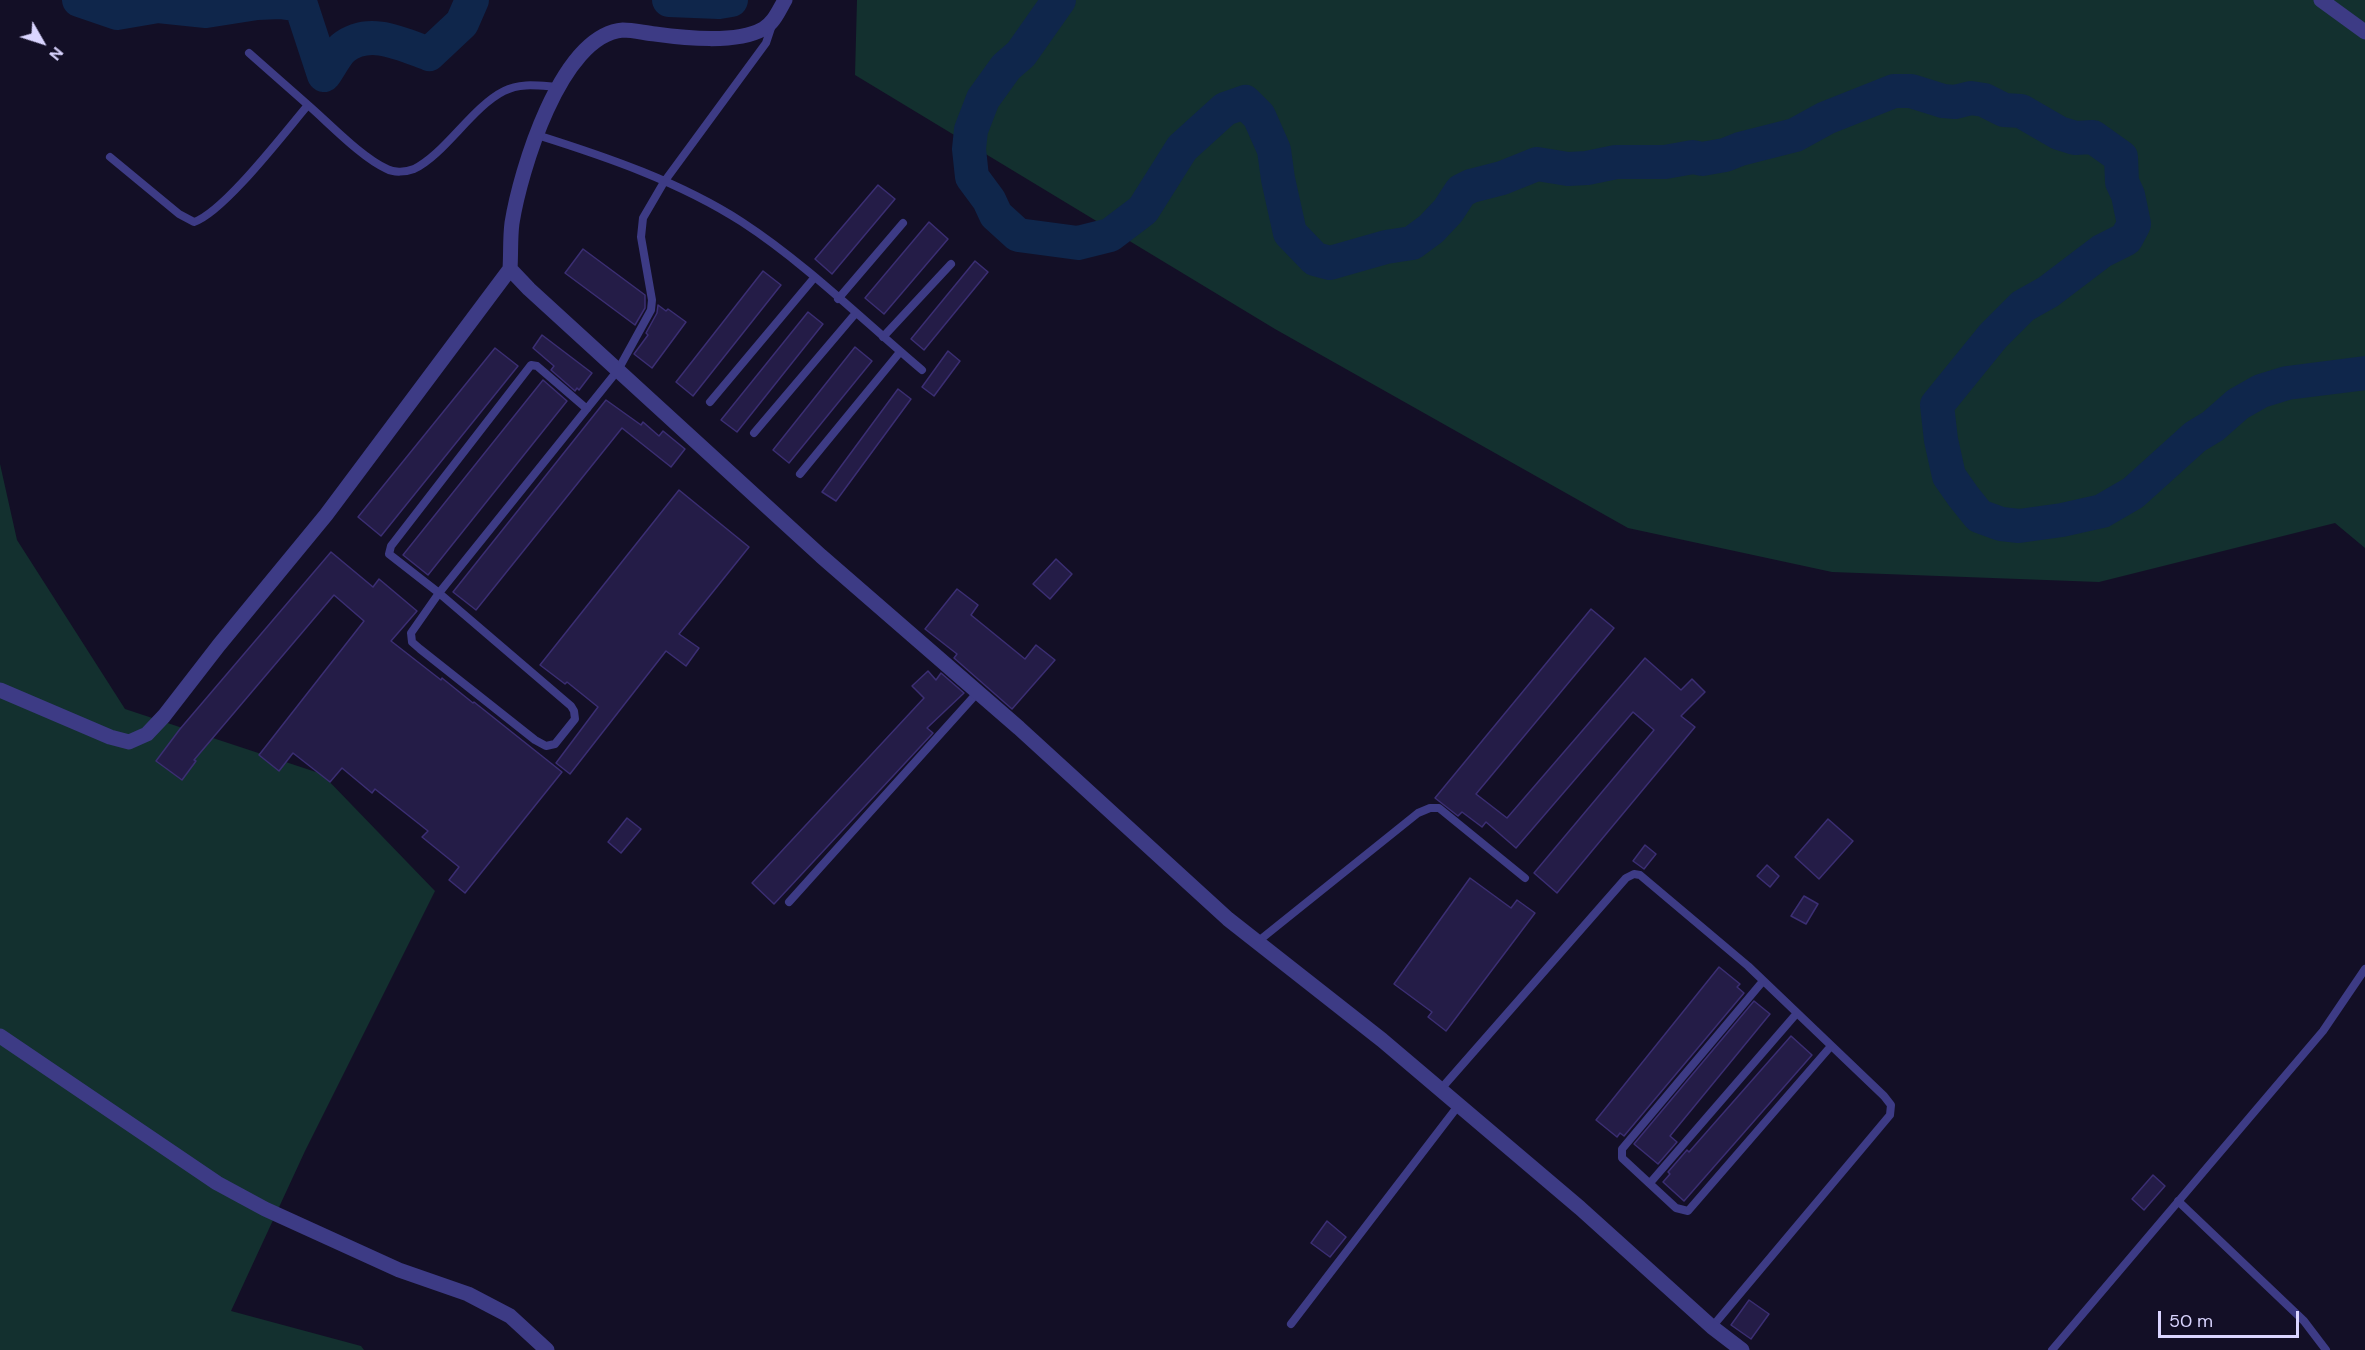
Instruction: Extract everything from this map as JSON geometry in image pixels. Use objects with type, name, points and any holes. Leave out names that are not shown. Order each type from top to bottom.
[{"type":"street","points":[[0,690],[110,737],[129,742],[147,734],[326,515],[510,269],[512,225],[524,169],[545,111],[580,56],[606,36],[622,30],[697,39],[742,35],[763,29],[774,19],[785,0]]},
{"type":"street","points":[[2321,0],[2365,32]]},
{"type":"street","points":[[510,269],[821,556],[978,692],[1228,919],[1382,1040],[1580,1208],[1712,1327],[1742,1350]]},
{"type":"street","points":[[0,1036],[217,1183],[265,1209],[371,1258],[430,1282],[468,1294],[510,1316],[547,1350]]},
{"type":"lane","points":[[587,409],[537,366],[531,365],[391,546],[389,554],[439,593],[571,706],[575,718],[555,744],[546,746],[535,740],[412,642],[411,633],[439,593],[587,409],[618,370],[651,310],[651,291],[641,237],[644,218],[664,182],[766,43],[774,19]]},
{"type":"lane","points":[[249,53],[368,156],[388,170],[402,172],[414,169],[431,156],[474,115],[504,91],[523,85],[559,87]]},
{"type":"lane","points":[[110,157],[179,214],[194,222],[205,218],[226,198],[308,105]]},
{"type":"lane","points":[[537,135],[592,153],[664,182],[742,222],[814,278],[922,370]]},
{"type":"lane","points":[[838,298],[903,222]]},
{"type":"lane","points":[[883,337],[951,264]]},
{"type":"lane","points":[[710,402],[814,278]]},
{"type":"lane","points":[[754,433],[855,314]]},
{"type":"lane","points":[[800,474],[900,352]]},
{"type":"lane","points":[[789,902],[978,692]]},
{"type":"lane","points":[[1256,943],[1418,813],[1430,808],[1439,808],[1525,878]]},
{"type":"lane","points":[[1440,1090],[1626,878],[1634,874],[1640,875],[1763,981],[1884,1096],[1891,1105],[1890,1115],[1712,1327]]},
{"type":"lane","points":[[2052,1350],[2323,1032],[2365,969]]},
{"type":"lane","points":[[1763,981],[1622,1149],[1622,1158],[1676,1208],[1688,1211],[1831,1046]]},
{"type":"lane","points":[[1650,1183],[1797,1013]]},
{"type":"lane","points":[[1291,1323],[1458,1106]]},
{"type":"lane","points":[[2178,1201],[2304,1321],[2326,1350]]},
{"type":"green space","points":[[857,0],[2365,0],[2365,548],[2335,523],[2099,582],[1832,572],[1628,528],[1275,329],[855,75]]},
{"type":"green space","points":[[0,464],[17,540],[125,709],[322,774],[435,891],[305,1151],[231,1311],[361,1346],[364,1350],[0,1350]]},
{"type":"building","points":[[878,185],[895,199],[832,274],[815,259]]},
{"type":"building","points":[[929,222],[948,239],[884,314],[865,298]]},
{"type":"building","points":[[583,249],[645,295],[645,308],[635,325],[565,273]]},
{"type":"building","points":[[975,261],[988,272],[924,350],[911,339]]},
{"type":"building","points":[[763,271],[781,285],[693,396],[676,382]]},
{"type":"building","points":[[658,305],[686,322],[652,368],[634,354],[648,335],[646,333],[657,313]]},
{"type":"building","points":[[808,312],[823,324],[737,432],[721,420]]},
{"type":"building","points":[[542,335],[592,373],[579,390],[577,388],[575,391],[551,370],[554,366],[533,348]]},
{"type":"building","points":[[855,347],[872,361],[789,463],[773,450]]},
{"type":"building","points":[[495,348],[518,366],[381,536],[358,517]]},
{"type":"building","points":[[948,351],[960,361],[934,396],[922,387]]},
{"type":"building","points":[[543,380],[567,401],[428,575],[403,555]]},
{"type":"building","points":[[898,389],[911,399],[836,501],[822,492]]},
{"type":"building","points":[[606,400],[641,425],[643,422],[659,436],[663,431],[685,449],[671,467],[622,428],[476,610],[453,592]]},
{"type":"building","points":[[679,490],[749,547],[679,634],[699,648],[686,666],[666,651],[570,774],[556,763],[598,707],[567,682],[565,684],[540,665]]},
{"type":"building","points":[[331,552],[373,587],[379,579],[417,611],[391,641],[441,680],[442,678],[474,702],[562,772],[465,893],[449,880],[459,867],[422,837],[428,831],[375,789],[372,793],[342,768],[330,782],[293,753],[279,771],[259,755],[364,621],[334,595],[194,760],[196,761],[182,780],[156,761],[180,729]]},
{"type":"building","points":[[1056,559],[1072,574],[1050,599],[1033,584]]},
{"type":"building","points":[[957,589],[978,605],[971,615],[1025,659],[1036,645],[1055,660],[1012,709],[954,658],[957,654],[925,629]]},
{"type":"building","points":[[1591,609],[1614,628],[1476,794],[1507,818],[1645,658],[1681,690],[1692,679],[1705,692],[1681,716],[1695,727],[1557,893],[1534,873],[1654,730],[1633,712],[1516,848],[1486,822],[1482,827],[1462,812],[1458,816],[1435,798]]},
{"type":"building","points":[[928,671],[936,680],[941,673],[964,693],[927,728],[933,733],[774,904],[752,883],[924,698],[912,686]]},
{"type":"building","points":[[627,818],[641,829],[621,853],[608,842]]},
{"type":"building","points":[[1828,819],[1853,841],[1819,879],[1795,857]]},
{"type":"building","points":[[1645,845],[1656,854],[1644,869],[1633,861]]},
{"type":"building","points":[[1767,865],[1779,876],[1770,887],[1757,876]]},
{"type":"building","points":[[1470,878],[1511,908],[1517,900],[1535,913],[1446,1031],[1428,1017],[1432,1012],[1394,984]]},
{"type":"building","points":[[1804,896],[1818,904],[1806,924],[1791,916]]},
{"type":"building","points":[[1719,967],[1740,984],[1737,987],[1744,993],[1624,1136],[1620,1133],[1617,1137],[1596,1120]]},
{"type":"building","points":[[1754,1001],[1770,1014],[1670,1136],[1677,1142],[1658,1164],[1634,1144]]},
{"type":"building","points":[[1791,1036],[1812,1055],[1684,1201],[1663,1182],[1670,1174],[1668,1172],[1687,1150],[1689,1152]]},
{"type":"building","points":[[2153,1175],[2165,1186],[2144,1210],[2132,1199]]},
{"type":"building","points":[[1327,1221],[1346,1237],[1330,1257],[1311,1243]]},
{"type":"building","points":[[1749,1300],[1769,1314],[1751,1339],[1731,1325]]},
{"type":"waterway","points":[[79,0],[117,13],[158,6],[206,11],[257,3],[280,2],[301,5],[324,75],[343,48],[364,39],[386,39],[429,54],[462,23],[472,0]]},
{"type":"waterway","points":[[669,0],[719,2],[731,0]]},
{"type":"waterway","points":[[1059,0],[1021,54],[1006,67],[983,99],[971,130],[969,149],[972,177],[989,200],[996,215],[1018,235],[1078,243],[1110,235],[1143,210],[1182,148],[1225,109],[1245,102],[1259,116],[1274,150],[1290,233],[1315,259],[1330,263],[1386,247],[1412,243],[1431,229],[1448,211],[1461,191],[1537,164],[1568,169],[1616,162],[1665,162],[1725,155],[1795,135],[1826,118],[1894,91],[1911,91],[1943,101],[1955,102],[1971,98],[1984,100],[2004,110],[2021,111],[2059,133],[2075,138],[2093,137],[2121,157],[2122,182],[2128,195],[2134,224],[2126,239],[2102,251],[2048,292],[2023,306],[1993,336],[1937,405],[1941,440],[1949,476],[1979,516],[2001,524],[2019,526],[2102,511],[2133,493],[2195,437],[2213,426],[2238,404],[2261,391],[2287,383],[2365,373]]}]
